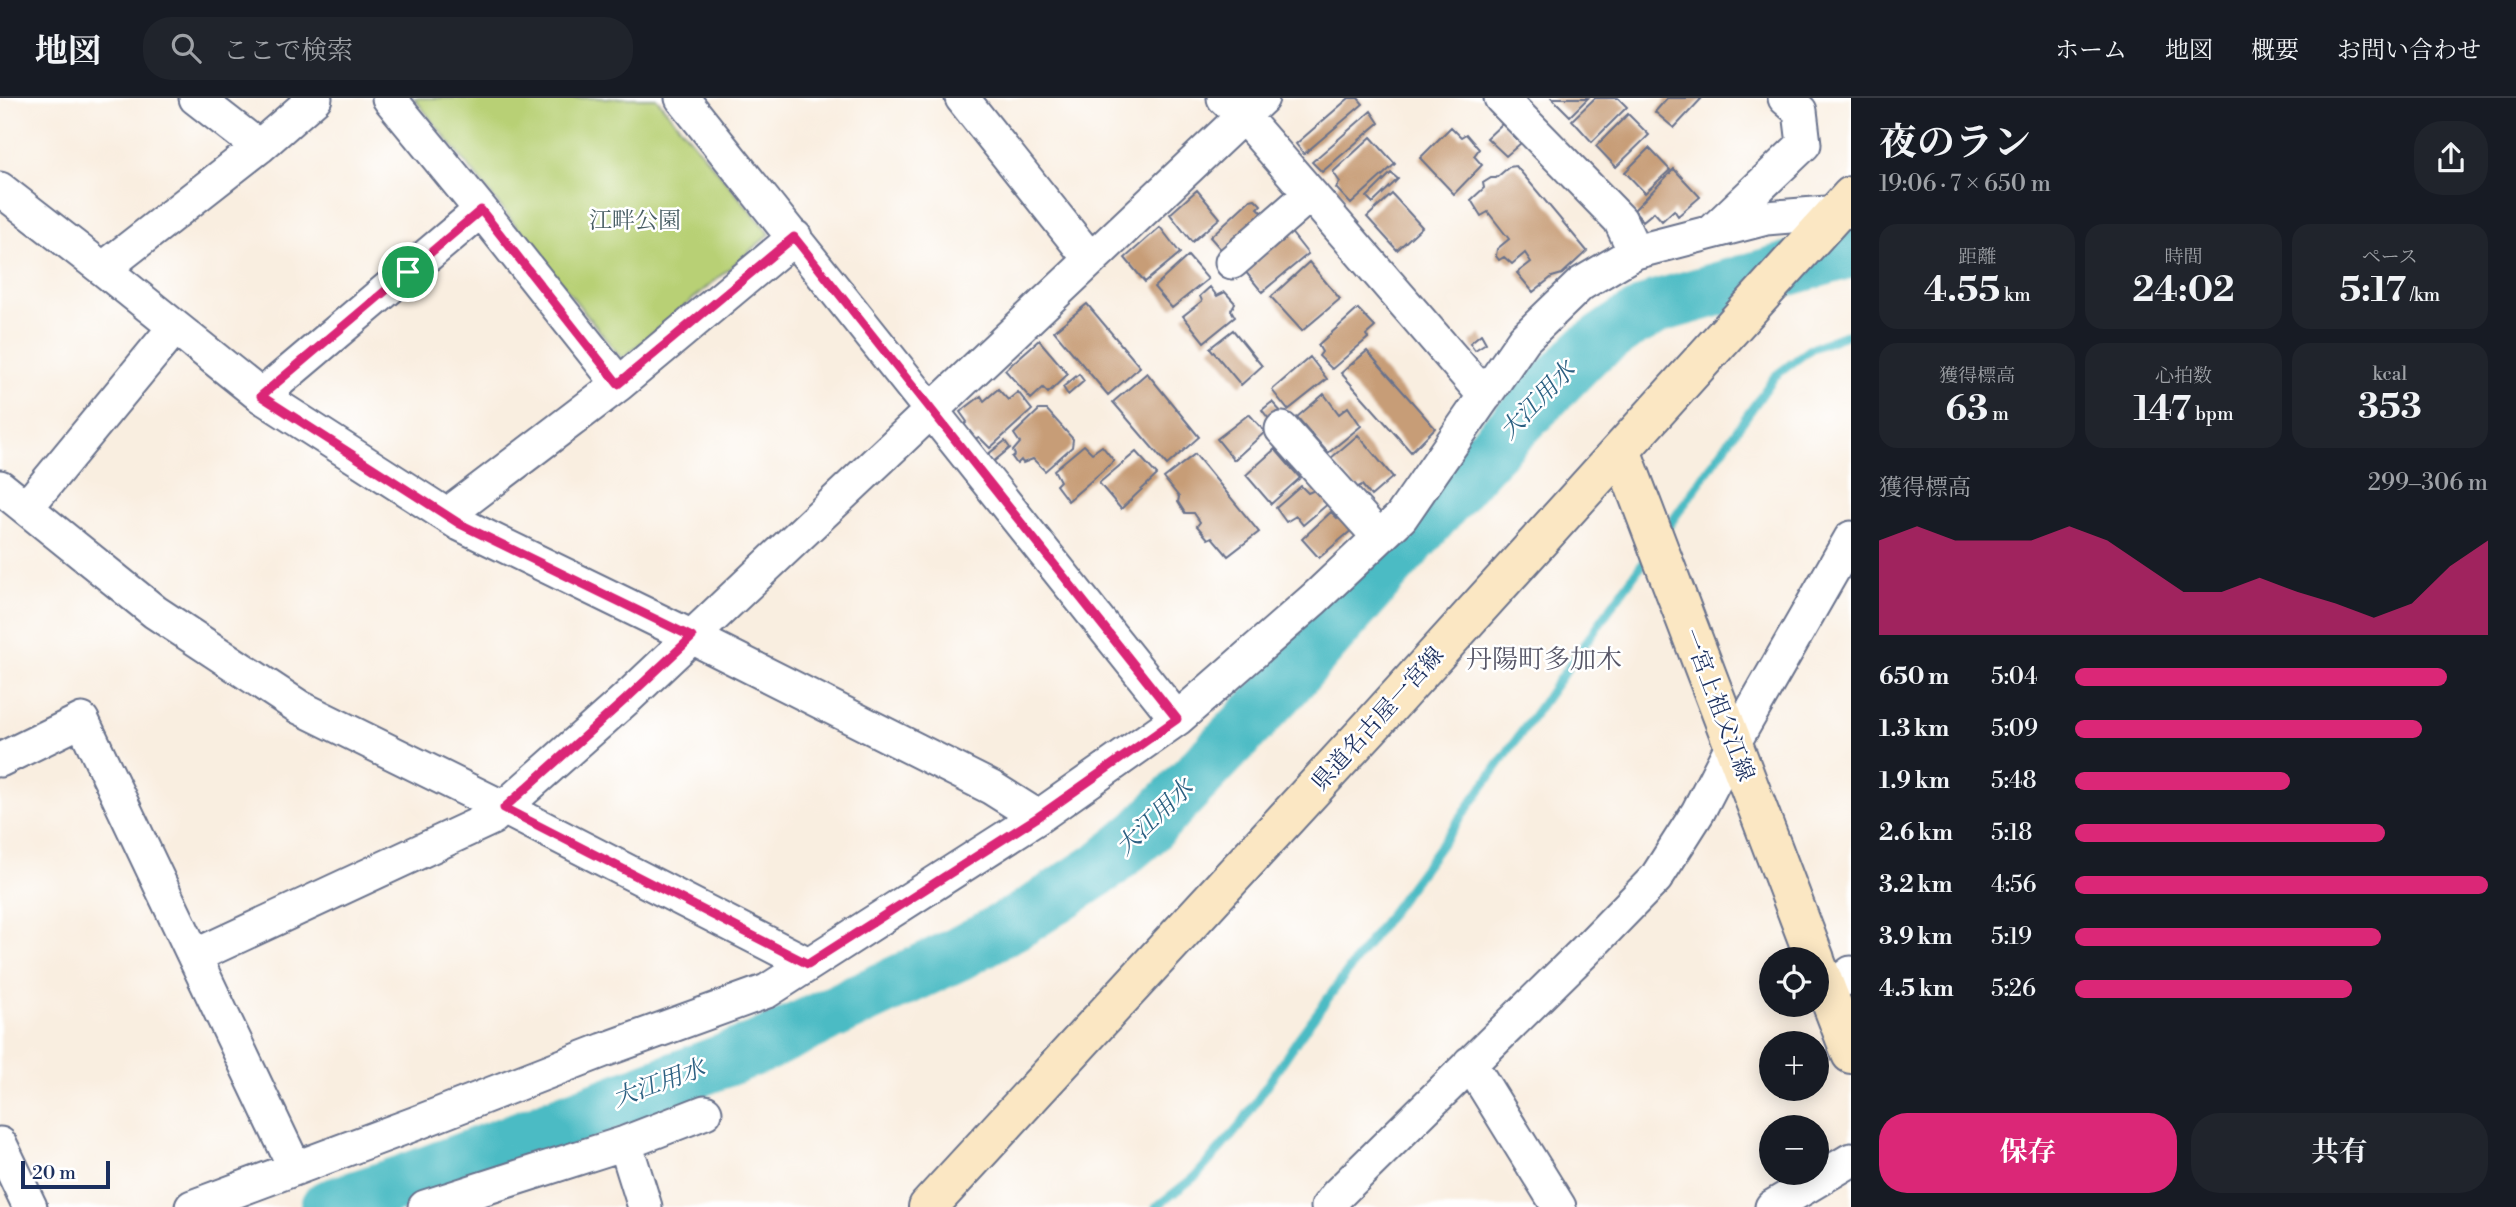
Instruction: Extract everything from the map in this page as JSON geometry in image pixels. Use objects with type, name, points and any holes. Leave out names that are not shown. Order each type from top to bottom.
[{"type":"main road","name":"県道名古屋一宮線","points":[[928,1207],[1841,211]]},
{"type":"main road","name":"一宮上祖父江線","points":[[1621,450],[1733,744],[1818,947]]},
{"type":"main road","name":"一宮上祖父江線","points":[[1829,975],[1851,1054]]},
{"type":"street","points":[[197,98],[259,147]]},
{"type":"street","points":[[103,269],[259,147],[315,98]]},
{"type":"street","points":[[389,98],[618,384]]},
{"type":"street","points":[[682,98],[1177,719]]},
{"type":"street","points":[[962,98],[1090,259]]},
{"type":"street","points":[[1501,98],[1620,220],[1635,252]]},
{"type":"street","points":[[1712,232],[1804,145],[1800,111],[1785,98]]},
{"type":"street","points":[[195,956],[492,818],[626,699],[1090,259],[1243,104],[1310,194],[1485,396]]},
{"type":"street","points":[[0,190],[261,396],[460,524],[992,788],[1038,817]]},
{"type":"street","points":[[1232,262],[1310,194]]},
{"type":"street","points":[[261,396],[481,210]]},
{"type":"street","points":[[192,1207],[767,991],[1038,817],[1177,719],[1314,599],[1401,517],[1524,339],[1581,284],[1635,252],[1766,218],[1841,211]]},
{"type":"street","points":[[447,515],[618,384],[794,237]]},
{"type":"street","points":[[26,508],[175,327]]},
{"type":"street","points":[[1282,429],[1378,537]]},
{"type":"street","points":[[0,487],[155,612],[299,707],[504,808],[808,964]]},
{"type":"street","points":[[1328,1207],[1336,1195],[1656,878],[1699,812],[1733,744],[1851,538]]},
{"type":"street","points":[[0,760],[82,720],[295,1168]]},
{"type":"street","points":[[1470,1063],[1559,1207]]},
{"type":"street","points":[[425,1207],[625,1143],[705,1112]]},
{"type":"street","points":[[625,1143],[645,1207]]},
{"type":"street","points":[[0,1144],[30,1207]]},
{"type":"street","points":[[1772,1207],[1851,1160]]},
{"type":"green space","name":"江畔公園","points":[[414,98],[656,98],[770,234],[622,359]]},
{"type":"building","points":[[1349,98],[1358,98],[1363,104],[1304,154],[1296,144]]},
{"type":"building","points":[[1552,98],[1588,98],[1570,116]]},
{"type":"building","points":[[1595,98],[1618,98],[1627,107],[1592,142],[1572,120]]},
{"type":"building","points":[[1667,98],[1702,98],[1674,128],[1655,112]]},
{"type":"building","points":[[1371,111],[1379,123],[1322,172],[1312,162]]},
{"type":"building","points":[[1628,114],[1649,135],[1616,167],[1596,146]]},
{"type":"building","points":[[1502,124],[1521,143],[1506,156],[1487,138]]},
{"type":"building","points":[[1451,127],[1461,137],[1466,134],[1479,149],[1474,156],[1482,165],[1454,194],[1420,158]]},
{"type":"building","points":[[1371,137],[1395,164],[1351,204],[1336,188],[1340,182],[1333,172]]},
{"type":"building","points":[[1649,148],[1670,170],[1645,193],[1625,172]]},
{"type":"building","points":[[1516,166],[1587,251],[1562,274],[1552,277],[1533,292],[1517,273],[1531,262],[1525,253],[1512,264],[1504,257],[1499,260],[1496,256],[1497,249],[1509,239],[1488,212],[1481,216],[1471,200],[1484,188],[1483,183],[1496,178],[1509,167]]},
{"type":"building","points":[[1674,169],[1700,197],[1678,216],[1674,210],[1662,221],[1654,212],[1643,221],[1634,210]]},
{"type":"building","points":[[1391,173],[1398,179],[1373,203],[1367,197]]},
{"type":"building","points":[[1197,190],[1220,218],[1192,242],[1170,214]]},
{"type":"building","points":[[1392,194],[1422,227],[1397,250],[1367,217]]},
{"type":"building","points":[[1255,199],[1261,205],[1258,208],[1265,215],[1224,253],[1210,237],[1250,200]]},
{"type":"building","points":[[1160,227],[1180,253],[1145,282],[1125,258]]},
{"type":"building","points":[[1290,231],[1308,254],[1262,292],[1245,271]]},
{"type":"building","points":[[1188,256],[1208,279],[1172,308],[1154,287]]},
{"type":"building","points":[[1309,262],[1340,299],[1302,331],[1271,297]]},
{"type":"building","points":[[1210,287],[1217,296],[1225,292],[1235,303],[1231,310],[1235,317],[1204,342],[1183,316],[1202,301],[1200,296]]},
{"type":"building","points":[[1087,304],[1140,367],[1108,395],[1054,331]]},
{"type":"building","points":[[1358,309],[1375,327],[1366,335],[1368,338],[1332,369],[1319,356],[1322,352],[1318,345]]},
{"type":"building","points":[[1233,330],[1262,366],[1241,385],[1210,348]]},
{"type":"building","points":[[1481,334],[1486,343],[1475,350],[1470,343]]},
{"type":"building","points":[[1039,340],[1068,374],[1048,393],[1043,388],[1031,399],[1005,370]]},
{"type":"building","points":[[1367,351],[1435,428],[1411,452],[1341,373]]},
{"type":"building","points":[[1310,357],[1327,379],[1288,410],[1272,390]]},
{"type":"building","points":[[1147,373],[1199,437],[1167,465],[1113,402]]},
{"type":"building","points":[[1079,374],[1084,381],[1068,395],[1063,387]]},
{"type":"building","points":[[998,389],[1008,400],[1018,392],[1032,410],[990,448],[979,437],[974,439],[964,425],[967,422],[960,412],[981,396],[984,401]]},
{"type":"building","points":[[1324,394],[1339,414],[1348,407],[1361,426],[1328,453],[1297,417]]},
{"type":"building","points":[[1272,402],[1283,414],[1272,423],[1262,410]]},
{"type":"building","points":[[1039,410],[1047,410],[1073,439],[1072,447],[1045,471],[1033,459],[1023,463],[1021,460],[1017,464],[1012,457],[1015,455],[1013,451],[1020,443],[1014,434]]},
{"type":"building","points":[[1249,414],[1265,432],[1234,460],[1217,439]]},
{"type":"building","points":[[1358,435],[1393,477],[1371,496],[1362,485],[1356,488],[1331,458]]},
{"type":"building","points":[[1005,441],[1010,448],[993,462],[987,455]]},
{"type":"building","points":[[1084,445],[1092,453],[1102,446],[1114,461],[1068,501],[1056,485],[1060,481],[1054,470]]},
{"type":"building","points":[[1275,449],[1300,478],[1271,504],[1246,475]]},
{"type":"building","points":[[1136,452],[1157,475],[1121,509],[1099,483]]},
{"type":"building","points":[[1195,454],[1259,532],[1228,556],[1212,537],[1208,539],[1197,526],[1200,522],[1194,513],[1185,513],[1178,502],[1179,497],[1164,478]]},
{"type":"building","points":[[1301,486],[1308,493],[1317,489],[1329,503],[1303,525],[1296,516],[1286,522],[1276,508]]},
{"type":"building","points":[[1331,512],[1338,519],[1343,516],[1354,528],[1319,558],[1302,539]]},
{"type":"waterway","name":"大江用水","points":[[327,1207],[400,1183],[760,1047],[958,954],[1024,918],[1105,865],[1143,833],[1279,691],[1480,461],[1588,350],[1659,306],[1851,251]]},
{"type":"waterway","points":[[1663,534],[1775,376],[1812,348],[1851,333]]},
{"type":"waterway","points":[[1156,1207],[1197,1175],[1239,1127],[1298,1039],[1649,554]]},
{"type":"district","name":"丹陽町多加木","points":[[1544,660]]},
{"type":"route","points":[[481,210],[618,384],[794,237],[1177,719],[1038,817],[808,964],[504,808],[692,637],[460,524],[261,396],[408,272],[481,210]]}]
